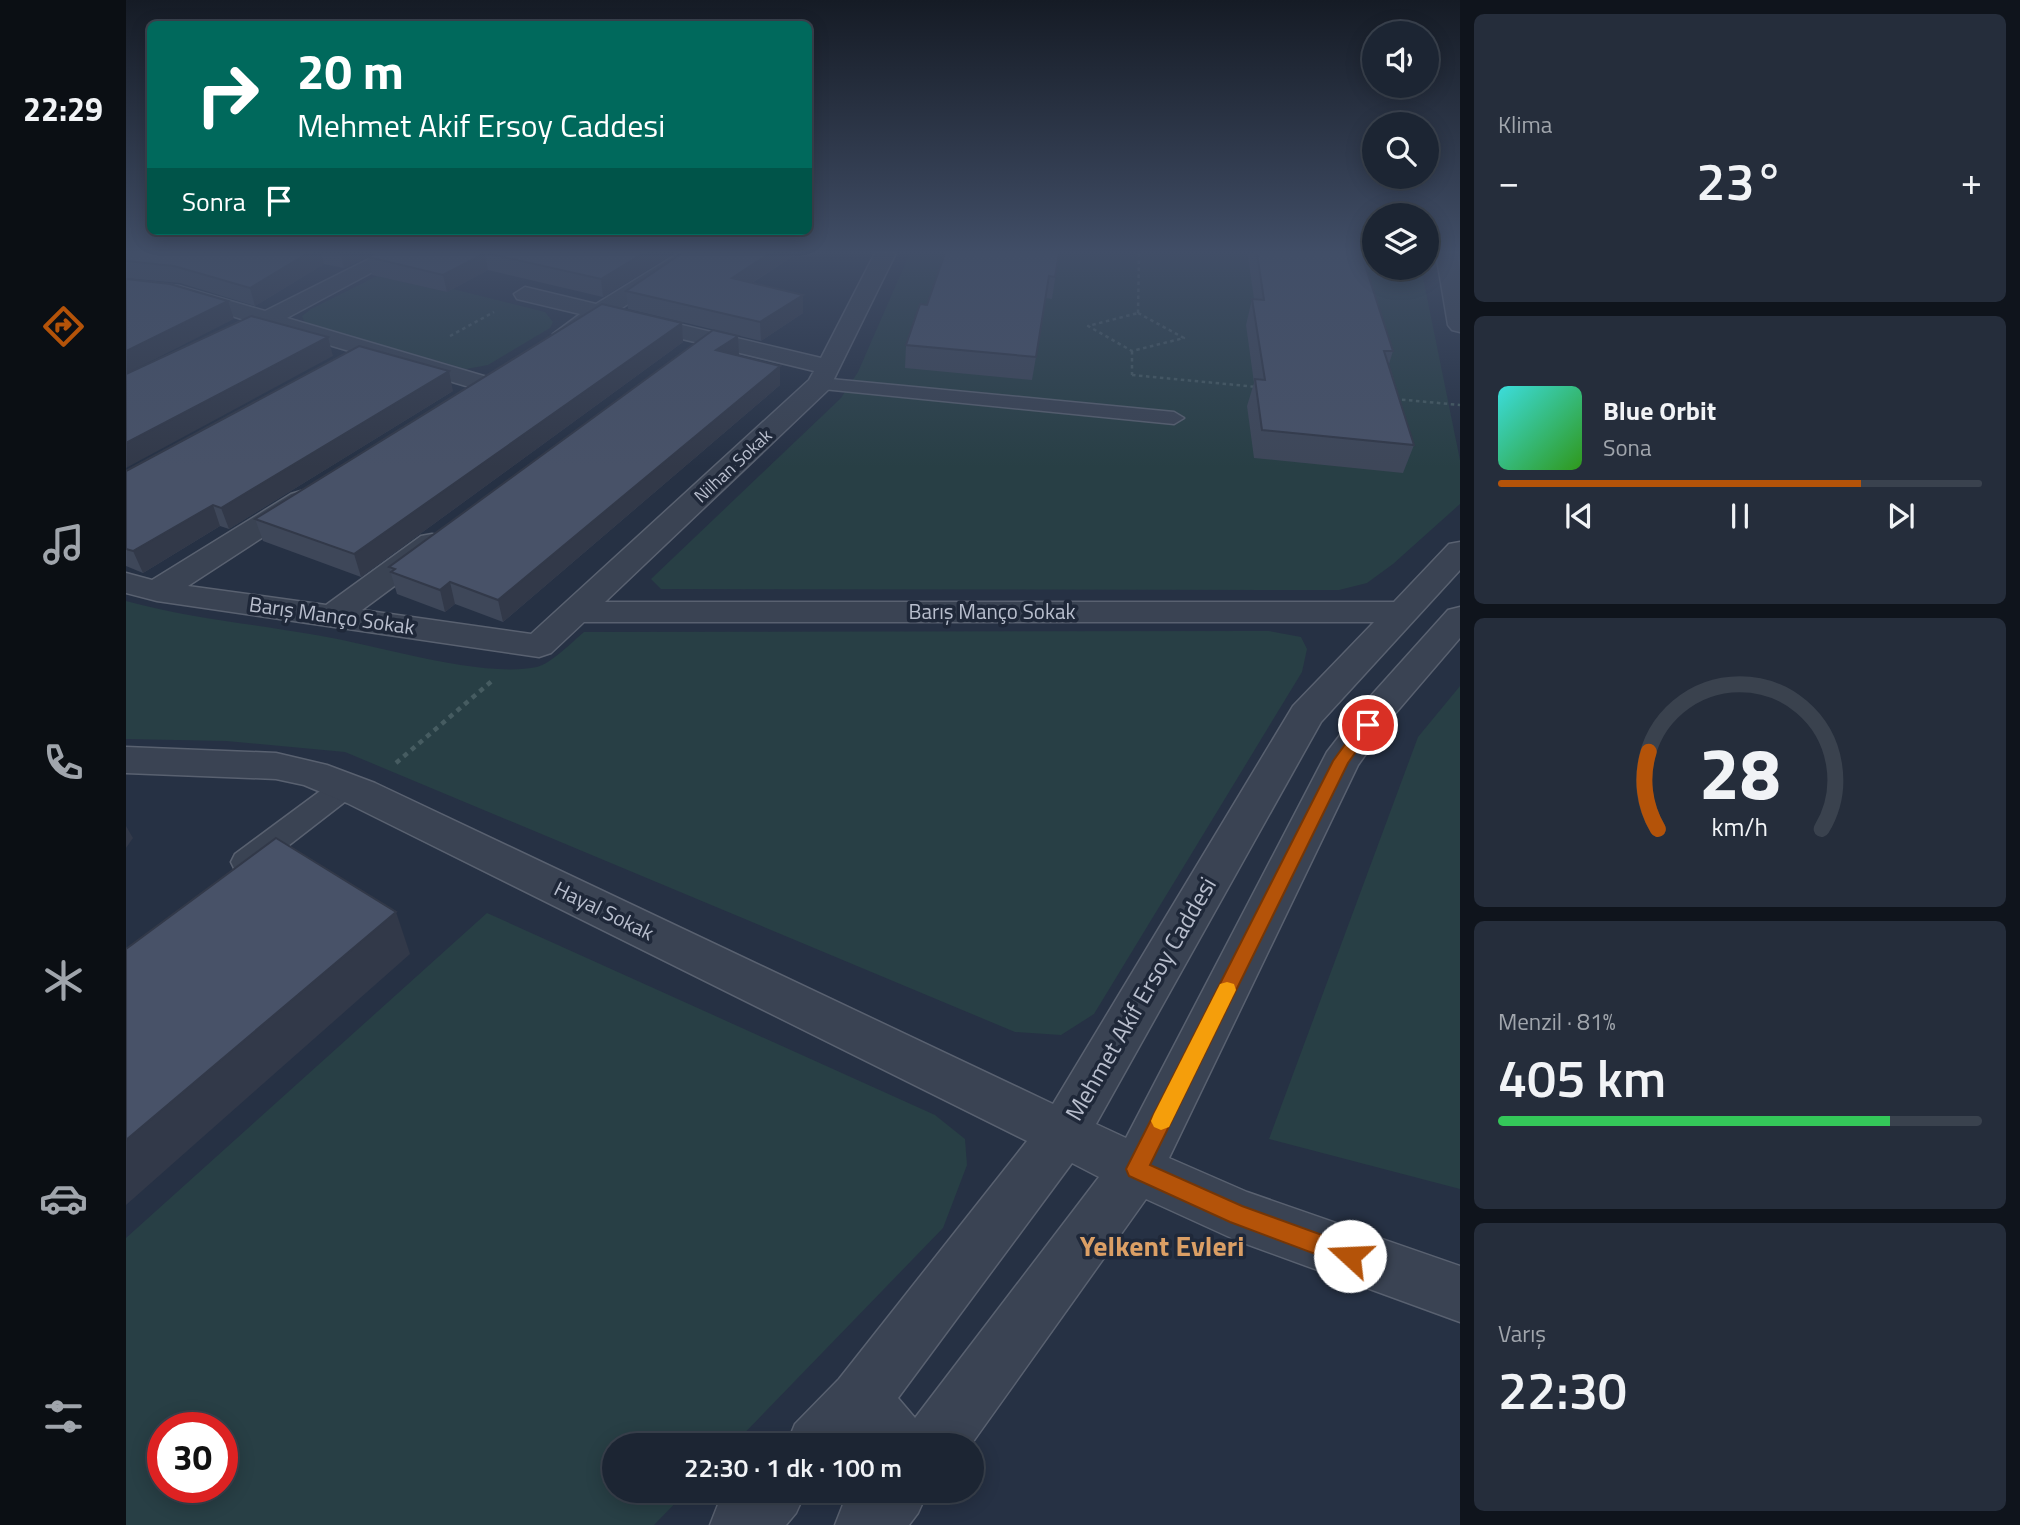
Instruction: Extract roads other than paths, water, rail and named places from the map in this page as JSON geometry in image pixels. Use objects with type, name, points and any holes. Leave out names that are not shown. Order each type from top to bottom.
[{"type":"street","points":[[233,336],[256,324]]},
{"type":"street","points":[[288,324],[485,384]]},
{"type":"street","points":[[542,348],[581,324]]},
{"type":"street","points":[[630,324],[695,348],[824,376]]},
{"type":"street","name":"Nilhan Sokak","points":[[538,646],[579,612],[824,376],[850,324]]},
{"type":"street","points":[[332,369],[368,349]]},
{"type":"street","points":[[461,398],[508,370]]},
{"type":"street","points":[[141,587],[321,487]]},
{"type":"street","points":[[332,616],[453,527]]},
{"type":"street","name":"Mehmet Akif Ersoy Caddesi","points":[[829,1433],[860,1400],[1063,1133],[1306,715],[1460,551]]},
{"type":"street","name":"Barış Manço Sokak","points":[[141,587],[538,646]]},
{"type":"street","name":"Barış Manço Sokak","points":[[579,612],[1404,612]]},
{"type":"street","points":[[942,1433],[1137,1169],[1341,761],[1381,707],[1460,617]]},
{"type":"street","name":"Hayal Sokak","points":[[126,760],[276,766],[313,774],[353,790],[1137,1169],[1238,1214],[1460,1294]]},
{"type":"street","points":[[860,1400],[888,1433]]},
{"type":"street","points":[[742,1525],[763,1503]]},
{"type":"street","points":[[867,1525],[886,1503]]},
{"type":"street","points":[[901,1525],[907,1503]]},
{"type":"lane","points":[[824,376],[1174,418]]},
{"type":"lane","points":[[225,877],[353,790]]},
{"type":"district","name":"Yelkent Evleri","points":[[1162,1246]]}]
